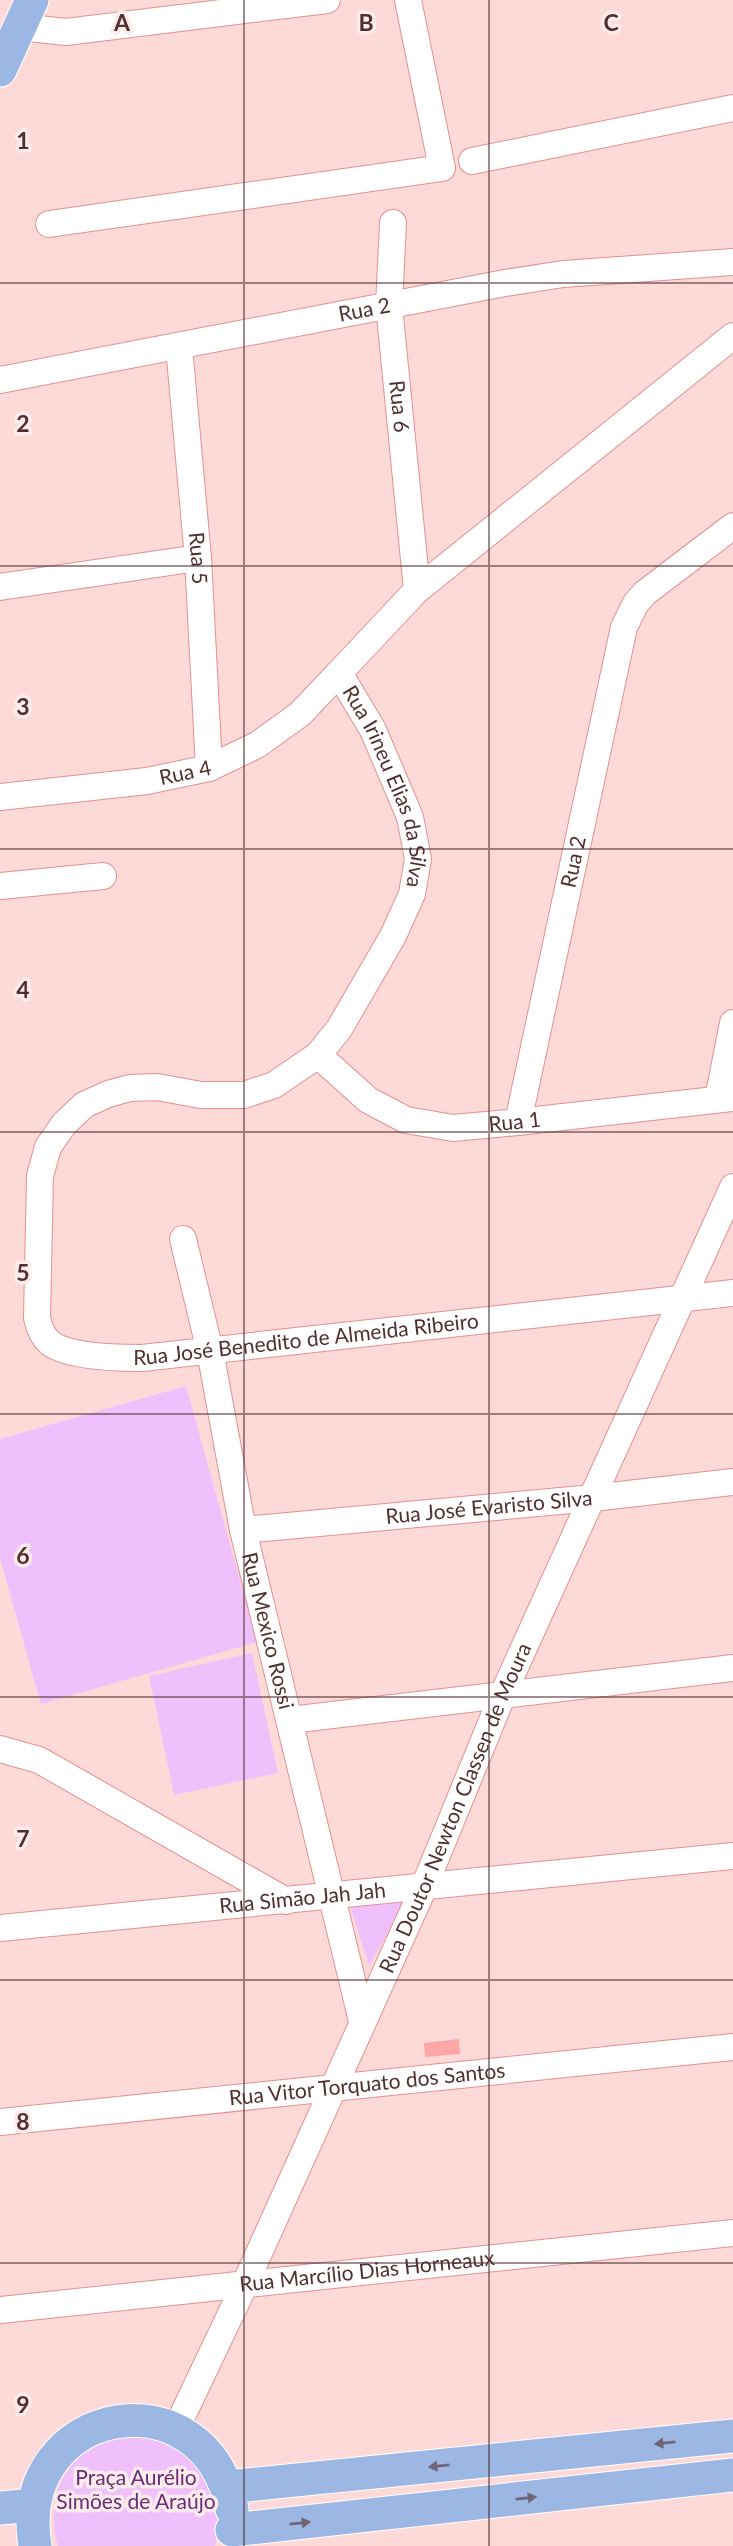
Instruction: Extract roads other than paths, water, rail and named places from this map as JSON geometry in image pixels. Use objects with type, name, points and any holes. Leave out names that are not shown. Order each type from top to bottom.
[{"type":"main road","points":[[0,70],[26,14]]},
{"type":"main road","points":[[35,2546],[33,2505],[42,2475],[60,2450],[85,2431],[115,2421],[146,2421],[176,2429],[198,2444],[215,2464],[227,2487],[232,2509],[230,2538],[733,2475]]},
{"type":"main road","points":[[227,2487],[733,2436]]},
{"type":"main road","points":[[0,2508],[33,2505]]},
{"type":"street","points":[[26,14],[66,32],[327,0]]},
{"type":"street","points":[[49,224],[442,168],[408,0]]},
{"type":"street","points":[[472,160],[733,108]]},
{"type":"street","name":"Rua 6","points":[[393,223],[389,306],[417,590]]},
{"type":"street","name":"Rua 2","points":[[0,380],[505,283],[563,274],[733,262]]},
{"type":"street","name":"Rua Irineu Elias da Silva","points":[[40,1177],[48,1147],[64,1124],[84,1105],[130,1087],[158,1087],[201,1095],[244,1095],[274,1085],[318,1055],[340,1029],[393,936],[412,894],[418,859],[410,817],[373,730],[339,673],[417,590],[733,336]]},
{"type":"street","name":"Rua 5","points":[[179,347],[198,558],[209,768]]},
{"type":"street","name":"Rua 2","points":[[518,1122],[624,628],[636,603],[733,526]]},
{"type":"street","points":[[0,587],[198,558]]},
{"type":"street","name":"Rua 4","points":[[0,797],[147,780],[209,768],[257,744],[300,714],[339,673]]},
{"type":"street","points":[[0,886],[103,876]]},
{"type":"street","points":[[725,1099],[733,1023]]},
{"type":"street","name":"Rua 1","points":[[318,1055],[368,1100],[406,1120],[453,1128],[725,1099]]},
{"type":"street","name":"Rua José Benedito de Almeida Ribeiro","points":[[40,1177],[37,1318],[40,1331],[49,1342],[62,1350],[119,1358],[142,1358],[733,1293]]},
{"type":"street","name":"Rua Doutor Newton Classen de Moura","points":[[176,2429],[245,2284],[424,1887],[503,1693],[733,1187]]},
{"type":"street","name":"Rua Mexico Rossi","points":[[183,1239],[211,1351],[243,1530],[362,2021]]},
{"type":"street","name":"Rua José Evaristo Silva","points":[[243,1530],[593,1498],[733,1482]]},
{"type":"street","points":[[290,1720],[733,1668]]},
{"type":"street","points":[[0,1749],[39,1760],[286,1901]]},
{"type":"street","name":"Rua Simão Jah Jah","points":[[0,1928],[733,1856]]},
{"type":"street","name":"Rua Vitor Torquato dos Santos","points":[[0,2122],[733,2047]]},
{"type":"street","name":"Rua Marcílio Dias Horneaux","points":[[0,2310],[733,2233]]},
{"type":"park label","name":"Praça Aurélio Simões de Araújo","points":[[136,2490]]}]
